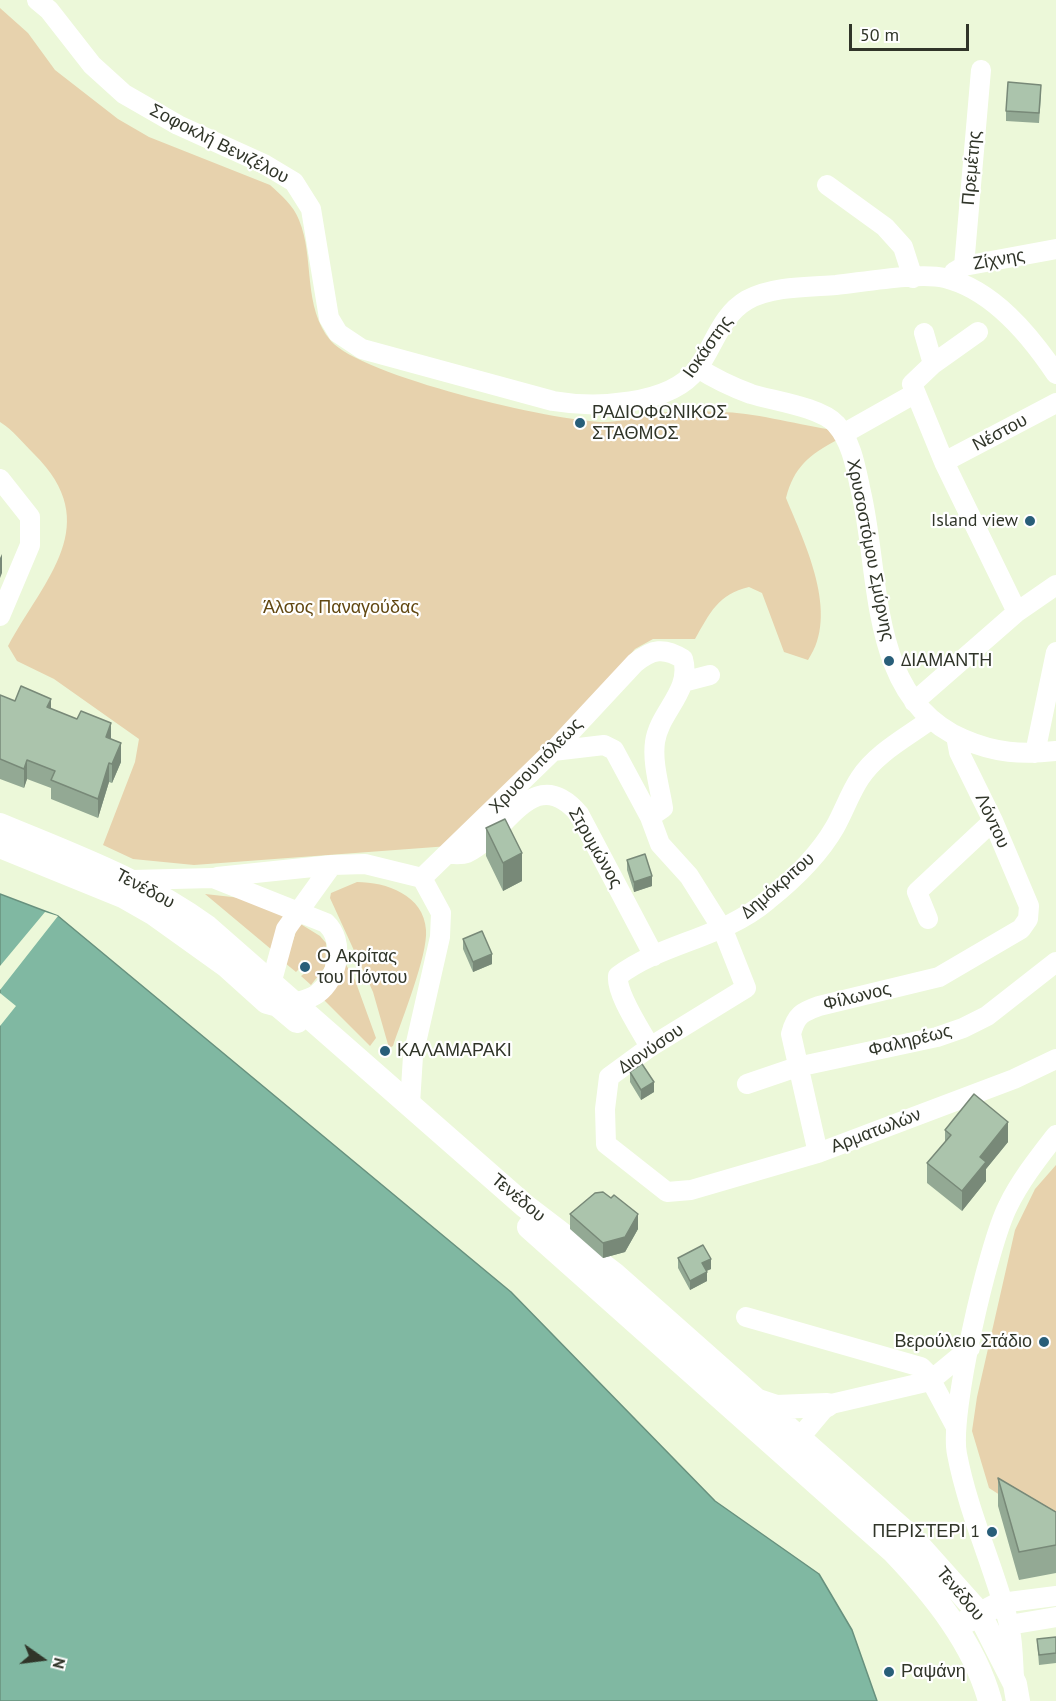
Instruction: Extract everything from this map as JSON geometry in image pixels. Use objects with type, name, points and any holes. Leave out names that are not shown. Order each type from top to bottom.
[{"type":"main road","name":"Τενέδου","points":[[0,825],[132,880],[183,909],[278,998],[793,1446],[912,1538],[995,1618]]},
{"type":"main road","name":"Τενέδου","points":[[0,846],[124,897],[153,913],[278,998],[410,1104],[525,1206],[614,1274],[756,1401],[793,1446],[925,1584],[966,1645]]},
{"type":"main road","points":[[756,1401],[776,1407],[827,1405]]},
{"type":"main road","points":[[990,1701],[966,1645],[995,1618],[1016,1693]]},
{"type":"street","name":"Σοφοκλή Βενιζέλου","points":[[37,0],[49,10],[92,65],[124,94],[178,125],[264,164],[294,182],[311,209],[329,318],[338,333],[362,349]]},
{"type":"street","name":"Πρεμέτης","points":[[964,266],[981,70]]},
{"type":"street","points":[[827,185],[885,226],[903,248],[914,278]]},
{"type":"street","name":"Ζίχνης","points":[[944,278],[964,266],[1056,249]]},
{"type":"street","name":"Ιοκάστης","points":[[362,349],[532,396],[576,405],[621,403],[667,391],[682,384],[698,368],[728,316],[748,299],[777,291],[914,278],[944,278],[973,290],[1006,313],[1056,374]]},
{"type":"street","points":[[978,332],[933,364],[912,384],[945,462],[1017,612]]},
{"type":"street","points":[[924,333],[933,364]]},
{"type":"street","name":"Χρυσοστόμου Σμύρνης","points":[[698,368],[722,382],[750,393],[820,414],[835,423],[843,434],[853,458],[863,500],[880,608],[894,668],[902,686],[930,720],[956,736],[1002,752],[1035,753],[1056,750]]},
{"type":"street","points":[[843,434],[915,394]]},
{"type":"street","name":"Νέστου","points":[[945,462],[1056,404]]},
{"type":"street","points":[[0,479],[30,517],[30,545],[0,616]]},
{"type":"street","points":[[914,702],[1017,612],[1056,585]]},
{"type":"street","name":"Χρυσουπόλεως","points":[[422,878],[553,751],[608,690],[647,653],[659,650],[683,659],[685,667],[683,682]]},
{"type":"street","points":[[1035,753],[1056,651]]},
{"type":"street","points":[[650,817],[663,808],[655,741],[683,682],[710,675]]},
{"type":"street","name":"Δημόκριτου","points":[[650,1047],[618,982],[618,976],[654,956],[723,930],[758,907],[792,878],[821,848],[835,828],[860,777],[875,761],[930,720]]},
{"type":"street","name":"Λόντου","points":[[956,736],[959,752],[993,821],[1029,906]]},
{"type":"street","points":[[553,751],[604,745],[614,750],[650,817],[660,844],[689,876],[723,930]]},
{"type":"street","name":"Στρυμώνος","points":[[449,854],[465,854],[476,847],[526,802],[542,795],[554,795],[567,800],[579,814],[654,956]]},
{"type":"street","points":[[928,920],[917,892],[993,821]]},
{"type":"street","points":[[132,880],[213,878],[332,865],[365,864],[422,878],[441,913],[440,937],[413,1056],[410,1104]]},
{"type":"street","points":[[213,878],[297,911],[326,923],[334,931],[338,943],[334,967],[322,988],[315,995],[278,998],[286,929],[297,911],[332,865]]},
{"type":"street","name":"Φίλωνος","points":[[818,1153],[791,1034],[795,1019],[802,1012],[939,976],[1021,929],[1028,919],[1029,906]]},
{"type":"street","name":"Διονύσου","points":[[691,1190],[666,1192],[606,1144],[605,1109],[609,1077],[650,1047],[746,988],[723,930]]},
{"type":"street","name":"Φαληρέως","points":[[747,1084],[797,1066],[937,1037],[963,1028],[987,1016],[1056,962]]},
{"type":"street","name":"Αρματωλών","points":[[691,1190],[818,1153],[1014,1079],[1056,1059]]},
{"type":"street","points":[[995,1618],[955,1445],[956,1427],[970,1348],[991,1257],[1008,1206],[1056,1135]]},
{"type":"street","points":[[746,1317],[921,1367],[956,1427]]},
{"type":"street","points":[[793,1446],[827,1405],[930,1381],[970,1348]]},
{"type":"street","points":[[995,1618],[1056,1596]]},
{"type":"street","points":[[995,1618],[1056,1617]]},
{"type":"green space","name":"Άλσος Παναγούδας","points":[[0,8],[28,33],[55,70],[118,119],[149,137],[270,185],[283,197],[297,215],[304,235],[312,298],[322,328],[331,341],[349,355],[380,369],[419,382],[462,395],[547,415],[607,422],[668,412],[705,411],[746,414],[827,429],[837,440],[818,451],[804,463],[793,478],[786,498],[810,557],[820,601],[821,622],[817,642],[808,660],[784,652],[762,593],[749,587],[730,594],[716,606],[695,639],[653,639],[635,649],[589,701],[449,846],[194,865],[133,859],[103,845],[135,762],[139,739],[54,679],[17,661],[8,646],[51,574],[62,551],[67,528],[65,504],[55,480],[22,441],[0,422]]},
{"type":"green space","points":[[357,882],[380,885],[402,893],[411,899],[424,918],[426,941],[423,955],[393,1046],[389,1048],[373,992],[330,898],[331,893]]},
{"type":"green space","points":[[205,894],[241,898],[290,912],[272,950]]},
{"type":"green space","points":[[299,923],[320,936],[326,943],[325,967],[311,985],[301,976],[312,968],[301,960],[300,968],[296,972],[285,963]]},
{"type":"green space","points":[[345,963],[355,980],[376,1038],[370,1046],[322,998]]},
{"type":"green space","points":[[1056,1165],[1056,1541],[998,1506],[1003,1497],[989,1488],[972,1431],[977,1397],[1015,1230],[1035,1189]]},
{"type":"shaded area","points":[[0,894],[58,916],[511,1292],[715,1501],[819,1574],[852,1630],[877,1701],[0,1701]]},
{"type":"pier","points":[[45,912],[58,916],[0,990],[0,966]]},
{"type":"pier","points":[[0,993],[16,1006],[0,1026]]},
{"type":"building","points":[[1008,82],[1041,85],[1039,113],[1006,111]]},
{"type":"building","points":[[21,686],[51,699],[47,707],[77,719],[81,711],[111,723],[106,737],[121,743],[112,764],[109,763],[98,799],[51,780],[55,771],[27,760],[24,769],[0,759],[0,695],[15,701]]},
{"type":"building","points":[[505,819],[522,853],[503,863],[486,828]]},
{"type":"building","points":[[645,854],[652,876],[634,882],[627,860]]},
{"type":"building","points":[[482,931],[492,954],[473,962],[463,939]]},
{"type":"building","points":[[642,1064],[654,1082],[641,1090],[630,1072]]},
{"type":"building","points":[[974,1094],[1008,1122],[980,1157],[986,1162],[962,1191],[927,1163],[951,1135],[945,1130]]},
{"type":"building","points":[[603,1192],[611,1198],[614,1195],[638,1214],[625,1237],[603,1243],[570,1214],[595,1193]]},
{"type":"building","points":[[703,1245],[711,1259],[702,1263],[707,1272],[690,1281],[678,1258]]},
{"type":"building","points":[[998,1478],[1056,1512],[1056,1545],[1019,1552]]},
{"type":"building","points":[[1056,1637],[1056,1653],[1039,1655],[1037,1639]]},
{"type":"place","name":"ΡΑΔΙΟΦΩΝΙΚΟΣ ΣΤΑΘΜΟΣ","points":[[580,423]]},
{"type":"place","name":"Island view","points":[[1030,521]]},
{"type":"place","name":"ΔΙΑΜΑΝΤΗ","points":[[889,661]]},
{"type":"place","name":"Ο Ακρίτας του Πόντου","points":[[305,967]]},
{"type":"place","name":"ΚΑΛΑΜΑΡΑΚΙ","points":[[385,1051]]},
{"type":"place","name":"Βερούλειο Στάδιο","points":[[1044,1342]]},
{"type":"place","name":"ΠΕΡΙΣΤΕΡΙ 1","points":[[992,1532]]},
{"type":"place","name":"Ραψάνη","points":[[889,1672]]}]
